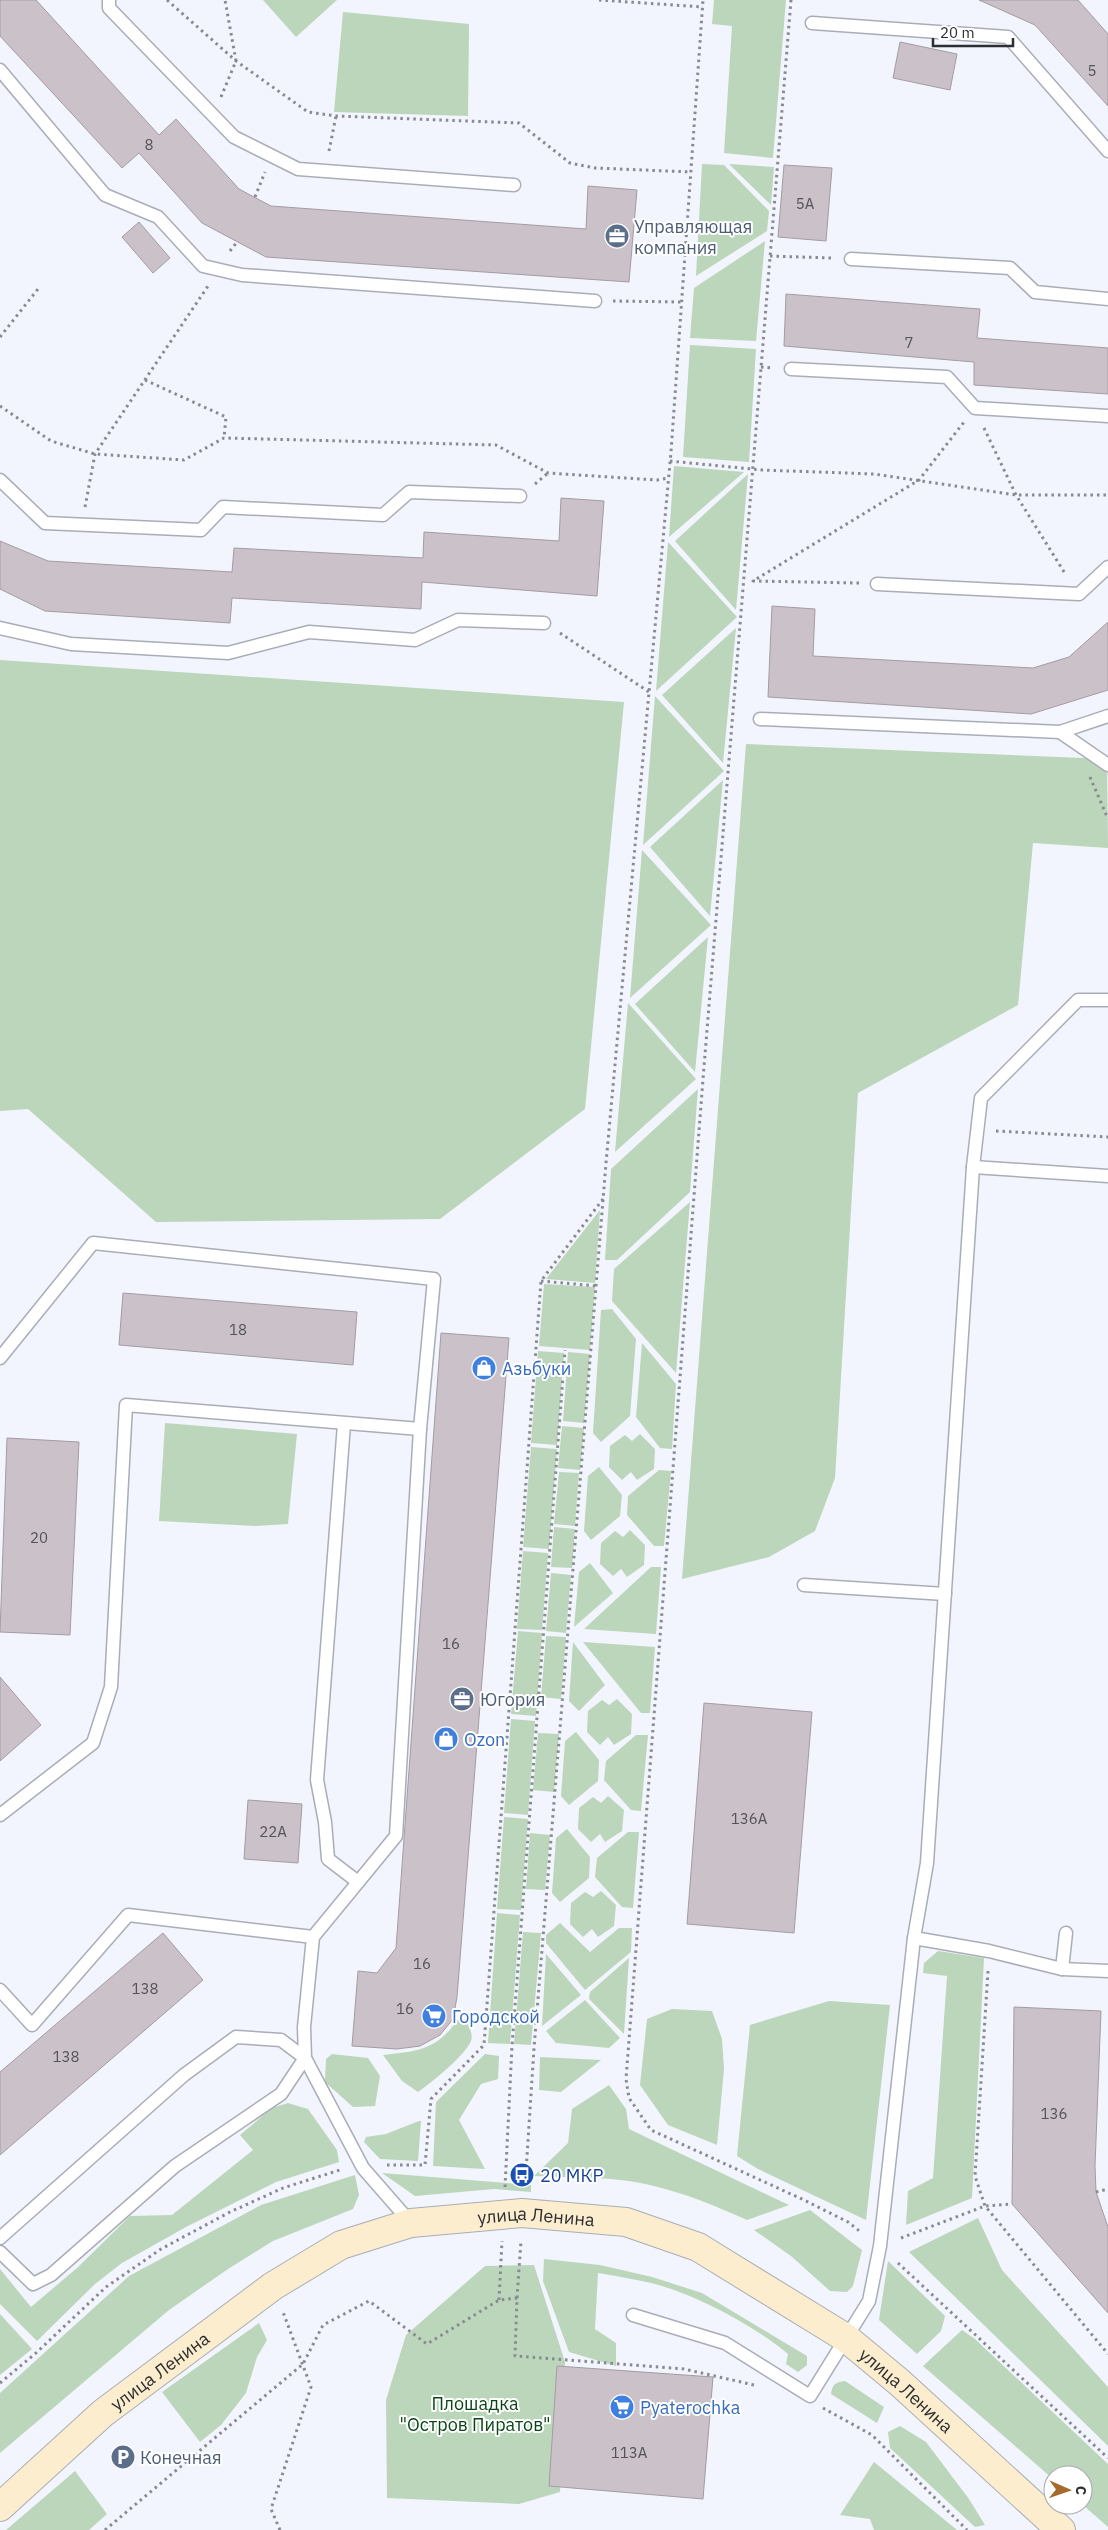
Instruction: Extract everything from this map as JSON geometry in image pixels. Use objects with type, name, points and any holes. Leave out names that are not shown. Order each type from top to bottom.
[{"type":"main road","name":"улица Ленина","points":[[0,2507],[103,2412],[273,2286],[341,2245],[411,2223],[513,2214],[626,2222],[698,2247],[846,2338],[898,2382],[1062,2530]]},
{"type":"lane","points":[[109,0],[109,8],[234,137],[298,169],[514,184]]},
{"type":"lane","points":[[812,23],[1008,37],[1108,151]]},
{"type":"lane","points":[[0,70],[104,195],[158,217],[203,266],[242,275],[595,301]]},
{"type":"lane","points":[[851,259],[1010,268],[1035,292],[1108,299]]},
{"type":"lane","points":[[790,369],[947,376],[975,408],[1108,416]]},
{"type":"lane","points":[[0,480],[45,523],[201,530],[223,507],[383,515],[409,492],[520,496]]},
{"type":"lane","points":[[878,584],[1078,594],[1108,567]]},
{"type":"lane","points":[[0,628],[71,644],[228,654],[309,632],[415,640],[458,620],[544,623]]},
{"type":"lane","points":[[760,719],[1060,732],[1108,716]]},
{"type":"lane","points":[[1060,732],[1108,765]]},
{"type":"lane","points":[[632,2315],[725,2342],[810,2396],[869,2301],[880,2246],[914,1938],[927,1863],[973,1167],[981,1098],[1078,1000],[1108,1000]]},
{"type":"lane","points":[[973,1167],[1108,1176]]},
{"type":"lane","points":[[0,1358],[93,1243],[434,1279],[420,1429],[396,1836],[313,1937],[304,2027],[305,2058],[281,2094],[175,2166],[51,2275],[33,2284],[0,2252]]},
{"type":"lane","points":[[0,1815],[93,1743],[110,1687],[126,1405],[420,1429]]},
{"type":"lane","points":[[344,1424],[317,1780],[325,1822],[328,1859],[358,1882]]},
{"type":"lane","points":[[804,1585],[945,1594]]},
{"type":"lane","points":[[0,1990],[32,2025],[128,1915],[313,1937]]},
{"type":"lane","points":[[1062,1969],[1066,1932]]},
{"type":"lane","points":[[914,1938],[989,1951],[1062,1969],[1108,1971]]},
{"type":"lane","points":[[0,2238],[184,2075],[236,2037],[281,2040],[305,2058],[363,2168],[411,2223]]},
{"type":"path","points":[[167,0],[236,62],[308,112],[336,116],[519,123],[570,163],[595,168],[691,172]]},
{"type":"path","points":[[213,116],[236,62],[225,0]]},
{"type":"path","points":[[599,0],[703,6]]},
{"type":"path","points":[[500,2300],[534,2048],[598,1286],[603,1199],[669,478],[703,0]]},
{"type":"path","points":[[791,0],[626,2079],[629,2098],[651,2130],[839,2218],[880,2246],[1108,2458]]},
{"type":"path","points":[[326,172],[336,116]]},
{"type":"path","points":[[255,197],[271,156]]},
{"type":"path","points":[[81,525],[95,454],[237,242]]},
{"type":"path","points":[[770,256],[851,259]]},
{"type":"path","points":[[0,337],[38,289]]},
{"type":"path","points":[[595,301],[682,302]]},
{"type":"path","points":[[145,380],[226,417],[224,438]]},
{"type":"path","points":[[0,406],[51,440],[95,454],[184,460],[224,438],[496,445],[548,473],[657,480],[669,478]]},
{"type":"path","points":[[753,581],[919,480],[975,408],[1016,495],[1078,594]]},
{"type":"path","points":[[670,462],[874,474],[1016,495],[1108,495]]},
{"type":"path","points":[[744,582],[878,584]]},
{"type":"path","points":[[544,623],[649,692]]},
{"type":"path","points":[[993,1130],[1108,1137]]},
{"type":"path","points":[[0,2383],[36,2353],[106,2287],[162,2249],[230,2212],[283,2188],[339,2170],[404,2163],[425,2164],[431,2099],[484,2045],[541,1282],[603,1199]]},
{"type":"path","points":[[541,1282],[598,1286]]},
{"type":"path","points":[[566,1350],[512,2046],[513,2214],[517,2298],[515,2356],[684,2369],[757,2386]]},
{"type":"path","points":[[989,1951],[975,2176],[985,2206],[1108,2354]]},
{"type":"path","points":[[1096,2192],[1108,2189]]},
{"type":"path","points":[[880,2246],[985,2206],[1012,2204]]},
{"type":"path","points":[[273,2286],[311,2387],[271,2509],[280,2530]]},
{"type":"path","points":[[105,2530],[303,2364],[322,2325],[370,2301],[428,2344],[500,2300],[517,2298]]},
{"type":"path","points":[[820,2406],[872,2436],[967,2530]]},
{"type":"green space","points":[[263,0],[337,0],[296,37]]},
{"type":"green space","points":[[714,0],[786,0],[773,158],[724,153],[732,26],[712,24]]},
{"type":"green space","points":[[343,12],[469,24],[468,116],[334,112]]},
{"type":"green space","points":[[702,164],[724,165],[769,211],[767,231],[696,276]]},
{"type":"green space","points":[[729,164],[774,167],[771,205]]},
{"type":"green space","points":[[765,241],[756,341],[690,338],[694,288]]},
{"type":"green space","points":[[690,345],[756,349],[749,462],[683,457]]},
{"type":"green space","points":[[674,466],[744,472],[669,537]]},
{"type":"green space","points":[[748,474],[736,610],[675,541]]},
{"type":"green space","points":[[668,542],[737,617],[656,691]]},
{"type":"green space","points":[[736,628],[723,763],[662,695]]},
{"type":"green space","points":[[0,660],[624,702],[585,1109],[440,1219],[156,1222],[28,1109],[0,1111]]},
{"type":"green space","points":[[655,696],[724,771],[643,845]]},
{"type":"green space","points":[[746,744],[1107,759],[1108,848],[1033,843],[1018,1005],[858,1093],[835,1478],[815,1531],[769,1557],[682,1579]]},
{"type":"green space","points":[[723,780],[710,916],[650,847]]},
{"type":"green space","points":[[642,850],[711,925],[630,998]]},
{"type":"green space","points":[[708,937],[695,1072],[635,1004]]},
{"type":"green space","points":[[628,1003],[696,1079],[615,1152]]},
{"type":"green space","points":[[698,1089],[690,1192],[617,1260],[605,1260],[611,1169]]},
{"type":"green space","points":[[690,1202],[676,1373],[612,1301],[614,1269]]},
{"type":"green space","points":[[600,1210],[595,1283],[546,1279]]},
{"type":"green space","points":[[544,1284],[595,1287],[590,1350],[539,1346]]},
{"type":"green space","points":[[612,1309],[636,1339],[630,1416],[601,1442],[593,1433],[601,1310]]},
{"type":"green space","points":[[642,1343],[676,1384],[672,1449],[660,1448],[636,1417]]},
{"type":"green space","points":[[538,1351],[564,1353],[557,1445],[531,1443]]},
{"type":"green space","points":[[568,1352],[590,1354],[584,1423],[563,1421]]},
{"type":"green space","points":[[165,1423],[297,1434],[288,1524],[255,1526],[159,1521]]},
{"type":"green space","points":[[562,1426],[584,1428],[580,1470],[558,1468]]},
{"type":"green space","points":[[640,1434],[655,1449],[654,1469],[637,1480],[631,1472],[622,1480],[609,1467],[610,1446],[625,1435],[632,1441]]},
{"type":"green space","points":[[531,1447],[557,1449],[549,1549],[523,1547]]},
{"type":"green space","points":[[599,1467],[622,1495],[620,1516],[591,1540],[584,1531],[588,1476]]},
{"type":"green space","points":[[659,1470],[671,1471],[664,1546],[654,1546],[627,1515],[628,1496]]},
{"type":"green space","points":[[559,1472],[579,1473],[575,1526],[554,1524]]},
{"type":"green space","points":[[554,1527],[575,1529],[572,1568],[551,1567]]},
{"type":"green space","points":[[630,1530],[645,1545],[644,1565],[627,1577],[621,1569],[613,1576],[600,1564],[601,1543],[615,1531],[623,1537]]},
{"type":"green space","points":[[523,1551],[548,1553],[542,1630],[517,1629]]},
{"type":"green space","points":[[590,1563],[613,1593],[574,1627],[579,1572]]},
{"type":"green space","points":[[651,1567],[661,1567],[656,1634],[584,1629]]},
{"type":"green space","points":[[551,1573],[571,1575],[566,1633],[546,1631]]},
{"type":"green space","points":[[518,1631],[542,1633],[536,1716],[511,1714]]},
{"type":"green space","points":[[546,1636],[566,1637],[561,1699],[541,1697]]},
{"type":"green space","points":[[573,1642],[605,1685],[579,1711],[569,1701]]},
{"type":"green space","points":[[583,1642],[655,1647],[650,1713],[641,1713]]},
{"type":"green space","points":[[617,1699],[632,1714],[631,1734],[614,1745],[608,1737],[600,1745],[587,1732],[588,1711],[602,1700],[609,1705]]},
{"type":"green space","points":[[511,1719],[535,1721],[528,1815],[504,1813]]},
{"type":"green space","points":[[576,1732],[599,1760],[598,1781],[569,1805],[561,1796],[565,1741]]},
{"type":"green space","points":[[538,1733],[559,1734],[554,1792],[533,1790]]},
{"type":"green space","points":[[636,1735],[648,1735],[641,1811],[631,1810],[604,1780],[606,1761]]},
{"type":"green space","points":[[608,1796],[624,1810],[622,1831],[605,1842],[600,1834],[591,1842],[578,1829],[579,1808],[593,1797],[601,1803]]},
{"type":"green space","points":[[504,1817],[528,1819],[521,1910],[497,1909]]},
{"type":"green space","points":[[567,1829],[590,1857],[589,1878],[560,1902],[552,1893],[556,1838]]},
{"type":"green space","points":[[628,1832],[639,1832],[633,1908],[622,1907],[595,1877],[597,1858]]},
{"type":"green space","points":[[530,1833],[550,1835],[545,1890],[526,1889]]},
{"type":"green space","points":[[601,1891],[616,1905],[614,1926],[598,1937],[592,1929],[583,1937],[570,1924],[571,1903],[585,1892],[593,1897]]},
{"type":"green space","points":[[497,1913],[520,1915],[510,2044],[488,2043]]},
{"type":"green space","points":[[560,1923],[590,1952],[619,1928],[632,1928],[631,1952],[585,1990],[546,1943],[546,1935]]},
{"type":"green space","points":[[523,1932],[541,1933],[531,2045],[514,2044]]},
{"type":"green space","points":[[938,1951],[984,1958],[972,2198],[906,2225],[908,2191],[933,2178],[947,1976],[923,1973],[924,1963]]},
{"type":"green space","points":[[546,1954],[581,1995],[542,2026]]},
{"type":"green space","points":[[629,1958],[624,2034],[589,1999],[590,1992]]},
{"type":"green space","points":[[585,2000],[620,2038],[609,2048],[556,2043],[546,2031]]},
{"type":"green space","points":[[829,2001],[890,2005],[866,2220],[758,2169],[737,2156],[750,2025]]},
{"type":"green space","points":[[672,2009],[712,2011],[722,2039],[724,2069],[717,2145],[668,2125],[640,2085],[647,2019]]},
{"type":"green space","points":[[459,2018],[466,2021],[472,2035],[470,2043],[460,2056],[418,2092],[402,2081],[383,2055],[417,2050],[435,2043],[451,2029]]},
{"type":"green space","points":[[332,2054],[368,2058],[380,2076],[375,2106],[353,2107],[325,2082],[326,2059]]},
{"type":"green space","points":[[485,2054],[499,2056],[498,2079],[481,2084],[459,2120],[485,2169],[433,2166],[436,2102]]},
{"type":"green space","points":[[540,2057],[601,2060],[561,2092],[539,2090]]},
{"type":"green space","points":[[609,2085],[626,2109],[629,2129],[789,2205],[747,2220],[697,2199],[646,2184],[611,2179],[534,2176],[568,2143],[572,2109]]},
{"type":"green space","points":[[288,2103],[308,2109],[337,2150],[339,2162],[276,2182],[186,2227],[122,2263],[95,2284],[37,2341],[0,2304],[0,2269],[31,2307],[77,2268],[130,2216],[172,2215],[253,2150],[240,2135],[272,2108]]},
{"type":"green space","points":[[421,2121],[418,2161],[380,2159],[364,2142],[366,2137],[386,2134]]},
{"type":"green space","points":[[382,2173],[531,2185],[531,2192],[494,2189],[415,2196]]},
{"type":"green space","points":[[355,2175],[359,2195],[353,2209],[273,2241],[228,2269],[169,2310],[0,2453],[0,2393],[129,2276],[261,2205]]},
{"type":"green space","points":[[810,2210],[862,2250],[853,2286],[847,2292],[830,2291],[791,2256],[754,2230]]},
{"type":"green space","points":[[978,2218],[1002,2270],[1108,2387],[1108,2446],[909,2252]]},
{"type":"green space","points":[[544,2259],[600,2265],[652,2277],[702,2293],[807,2356],[807,2365],[798,2372],[786,2364],[788,2354],[774,2343],[759,2332],[704,2302],[651,2283],[598,2273],[595,2329],[616,2343],[616,2366],[569,2352],[543,2281]]},
{"type":"green space","points":[[888,2261],[945,2316],[941,2331],[917,2354],[879,2320]]},
{"type":"green space","name":"Плошадка \"Остров Пиратов\"","points":[[534,2265],[565,2362],[560,2492],[519,2504],[387,2498],[386,2400],[406,2335],[485,2266]]},
{"type":"green space","points":[[0,2314],[32,2349],[0,2375]]},
{"type":"green space","points":[[259,2323],[267,2340],[257,2357],[246,2393],[221,2425],[200,2442],[162,2392]]},
{"type":"green space","points":[[962,2330],[975,2339],[1108,2464],[1108,2527],[1093,2514],[1093,2465],[1043,2465],[1043,2470],[923,2366]]},
{"type":"green space","points":[[845,2381],[884,2407],[877,2423],[831,2394],[835,2384]]},
{"type":"green space","points":[[900,2426],[926,2442],[969,2499],[985,2525],[975,2527],[890,2448],[888,2432]]},
{"type":"green space","points":[[874,2462],[957,2530],[874,2530],[870,2519],[840,2515]]},
{"type":"green space","points":[[75,2471],[107,2514],[89,2530],[6,2530]]},
{"type":"building","points":[[0,0],[36,0],[159,135],[176,119],[239,189],[271,206],[586,229],[588,186],[637,190],[629,282],[266,257],[202,223],[139,153],[122,168],[0,36]]},
{"type":"building","points":[[979,0],[1078,0],[1108,34],[1108,106],[1035,25]]},
{"type":"building","points":[[900,42],[957,54],[950,90],[893,78]]},
{"type":"building","points":[[784,165],[832,168],[826,241],[778,237]]},
{"type":"building","points":[[139,222],[170,258],[153,273],[122,237]]},
{"type":"building","points":[[786,294],[980,309],[977,338],[1108,348],[1108,394],[974,385],[974,362],[784,346]]},
{"type":"building","points":[[561,498],[604,501],[597,596],[422,582],[421,609],[232,598],[230,623],[45,611],[0,589],[0,541],[48,561],[232,572],[234,548],[423,558],[424,532],[559,541]]},
{"type":"building","points":[[772,606],[815,609],[813,656],[1033,668],[1069,657],[1108,622],[1108,690],[1031,714],[768,697]]},
{"type":"building","points":[[123,1293],[357,1312],[353,1365],[119,1345]]},
{"type":"building","points":[[441,1333],[509,1338],[457,1997],[453,2019],[440,2035],[420,2046],[397,2049],[352,2046],[358,1971],[377,1973],[396,1948]]},
{"type":"building","points":[[7,1438],[79,1442],[70,1635],[0,1632]]},
{"type":"building","points":[[0,1677],[41,1725],[0,1761]]},
{"type":"building","points":[[704,1703],[812,1712],[794,1933],[687,1924]]},
{"type":"building","points":[[248,1800],[302,1804],[298,1863],[244,1859]]},
{"type":"building","points":[[163,1933],[203,1980],[0,2155],[0,2072]]},
{"type":"building","points":[[1014,2007],[1101,2011],[1095,2166],[1096,2192],[1108,2227],[1108,2313],[1012,2204]]},
{"type":"building","points":[[557,2366],[713,2377],[703,2499],[549,2486]]},
{"type":"place","name":"Управляющая компания","points":[[617,236]]},
{"type":"place","name":"Азьбуки","points":[[484,1368]]},
{"type":"place","name":"Югория","points":[[462,1699]]},
{"type":"place","name":"Ozon","points":[[446,1739]]},
{"type":"place","name":"Городской","points":[[434,2016]]},
{"type":"place","name":"20 МКР","points":[[522,2175]]},
{"type":"place","name":"Pyaterochka","points":[[622,2407]]},
{"type":"place","name":"Конечная","points":[[123,2457]]}]
